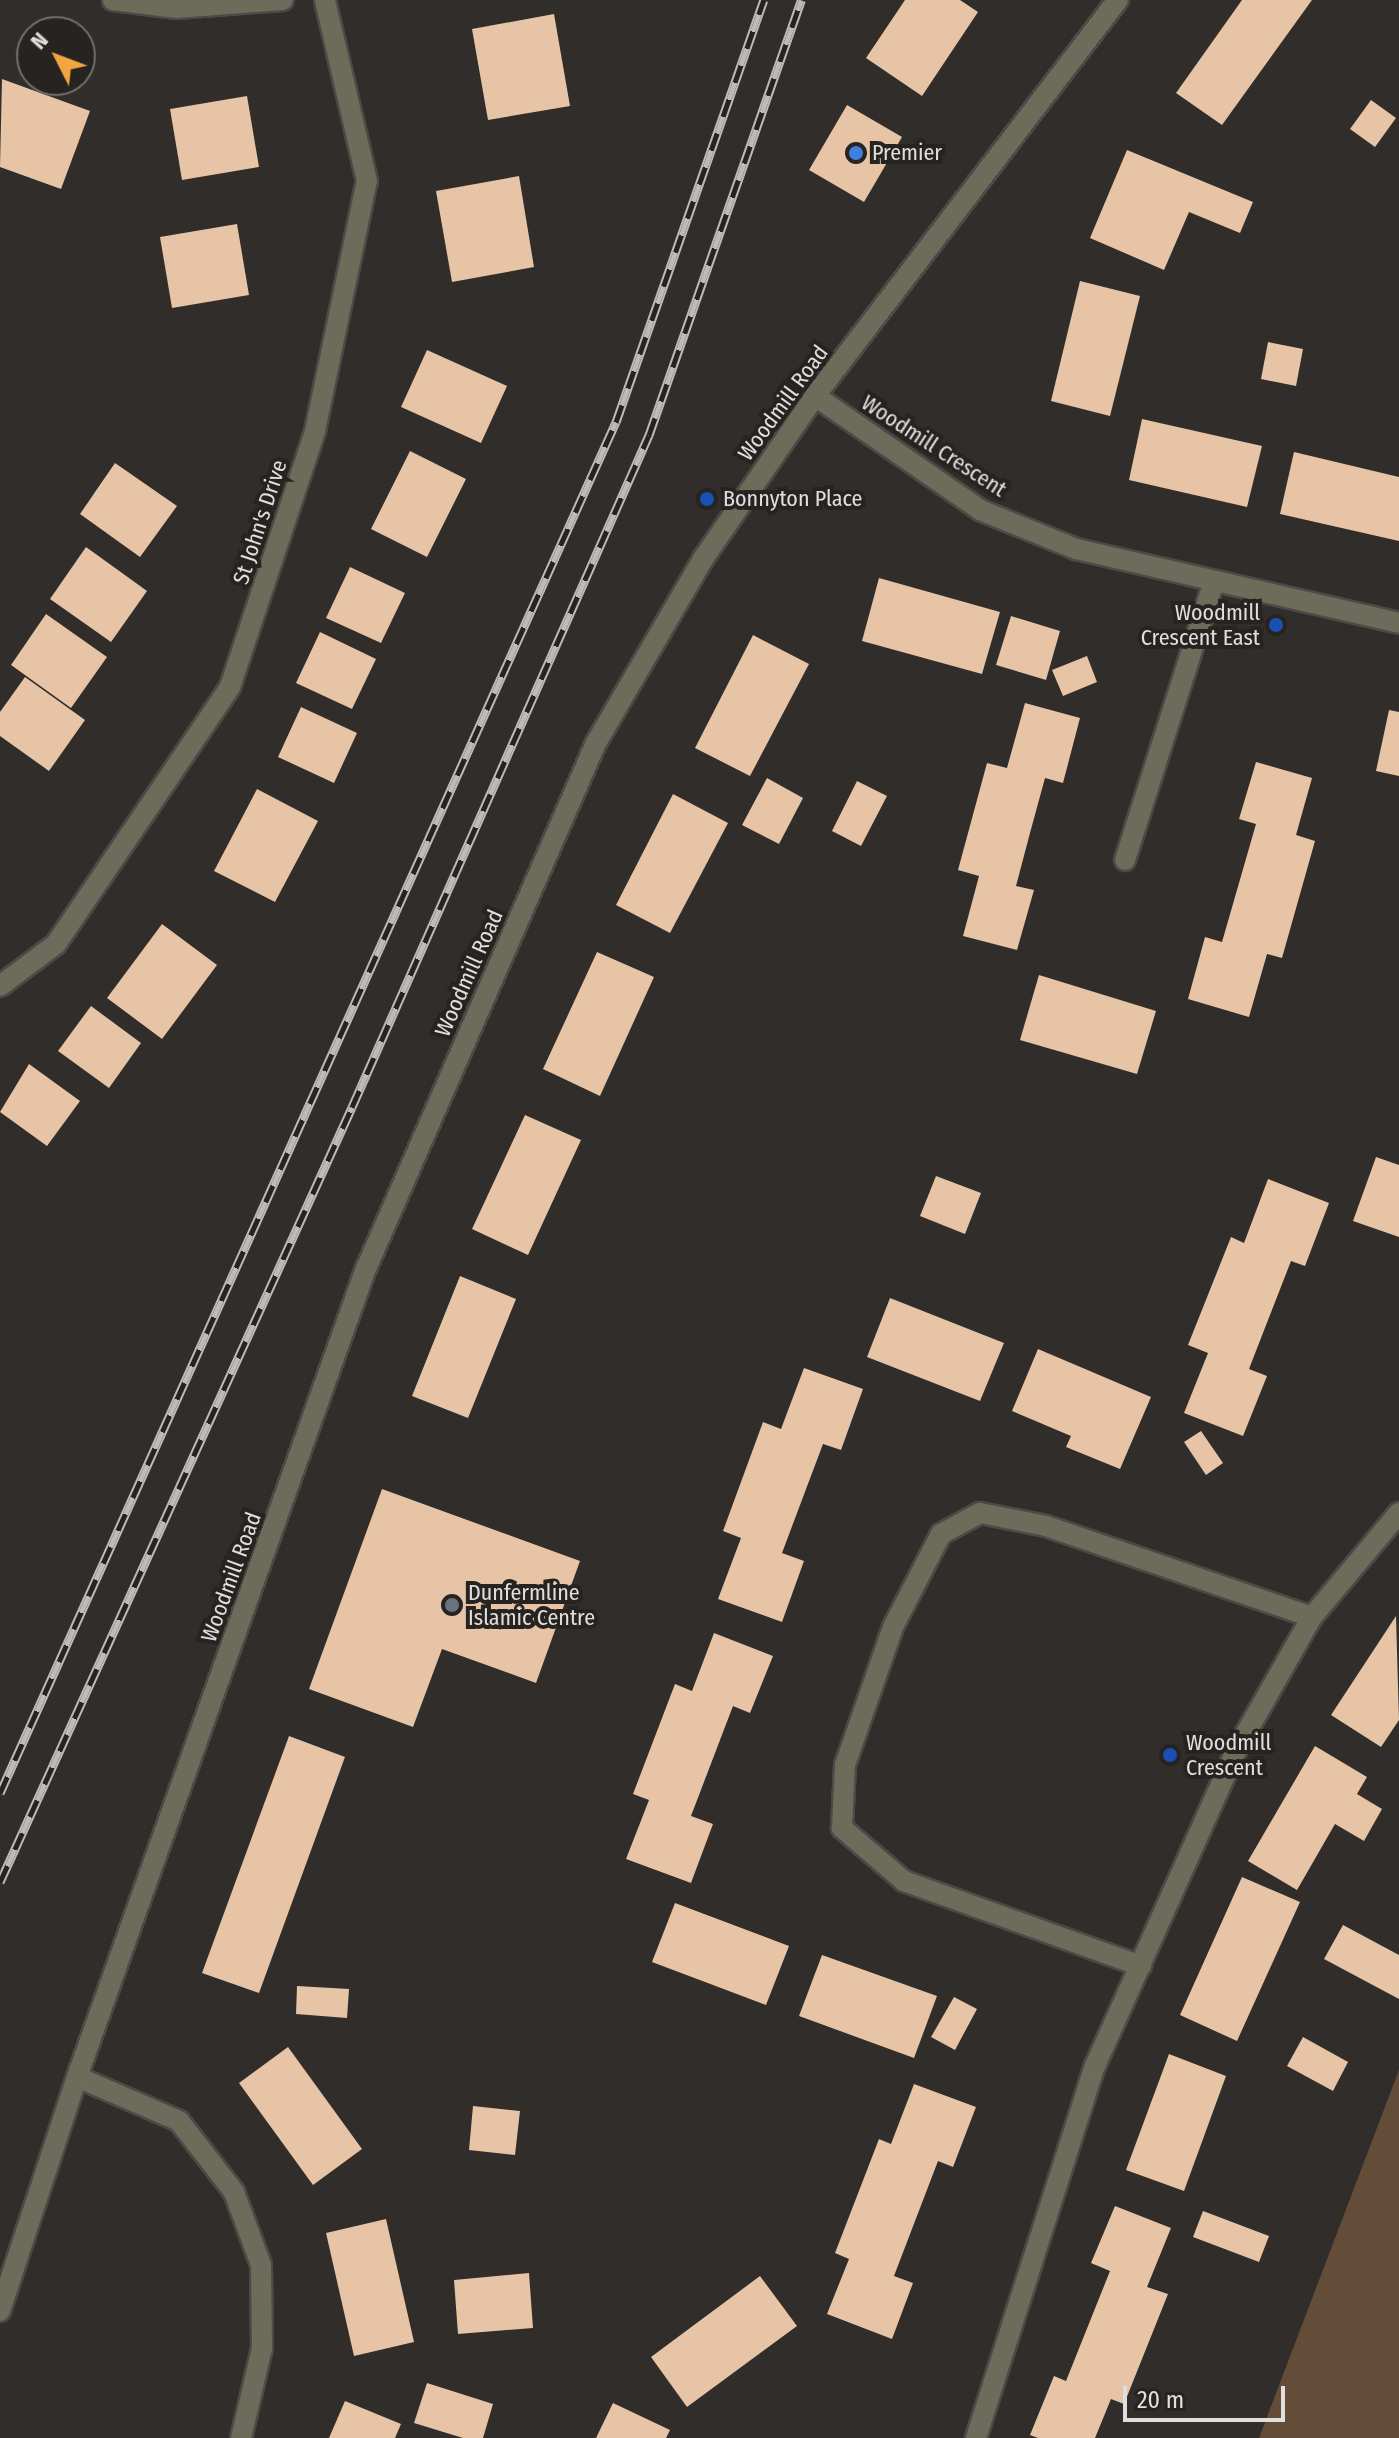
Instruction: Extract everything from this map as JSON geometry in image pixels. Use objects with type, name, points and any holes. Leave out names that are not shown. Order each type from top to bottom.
[{"type":"street","points":[[113,0],[176,8],[283,0]]},
{"type":"street","name":"St John's Drive","points":[[0,986],[56,944],[230,687],[315,431],[367,181],[325,0]]},
{"type":"street","name":"Woodmill Road","points":[[0,2311],[77,2077],[365,1271],[596,743],[703,559],[815,396],[1118,0]]},
{"type":"street","name":"Woodmill Crescent","points":[[815,396],[980,510],[1076,549],[1399,623]]},
{"type":"street","points":[[1125,860],[1214,581]]},
{"type":"street","points":[[1141,1966],[904,1881],[842,1828],[845,1765],[893,1627],[941,1534],[980,1513],[1046,1526],[1312,1617]]},
{"type":"street","points":[[976,2438],[1095,2066],[1238,1747],[1312,1617],[1399,1513]]},
{"type":"street","points":[[77,2077],[179,2121],[234,2192],[261,2265],[262,2348],[241,2438]]},
{"type":"shaded area","points":[[1399,2070],[1399,2438],[1259,2438]]},
{"type":"building","points":[[905,0],[960,0],[978,12],[922,96],[866,58]]},
{"type":"building","points":[[1242,0],[1312,0],[1222,125],[1176,93]]},
{"type":"building","points":[[554,14],[570,106],[488,120],[472,29]]},
{"type":"building","points":[[2,79],[16,84],[16,96],[49,96],[90,111],[61,189],[0,167]]},
{"type":"building","points":[[247,96],[259,167],[182,180],[170,109]]},
{"type":"building","points":[[1371,100],[1396,118],[1375,147],[1350,129]]},
{"type":"building","name":"Premier","points":[[847,105],[902,137],[864,202],[809,170]]},
{"type":"building","points":[[1127,150],[1253,202],[1240,233],[1189,212],[1164,270],[1090,238]]},
{"type":"building","points":[[519,176],[534,267],[452,282],[436,191]]},
{"type":"building","points":[[237,224],[249,295],[172,308],[160,237]]},
{"type":"building","points":[[1080,281],[1140,296],[1110,416],[1051,401]]},
{"type":"building","points":[[1268,342],[1303,349],[1296,386],[1261,379]]},
{"type":"building","points":[[427,350],[507,386],[481,443],[401,407]]},
{"type":"building","points":[[1142,419],[1262,446],[1247,507],[1129,480]]},
{"type":"building","points":[[410,451],[466,479],[427,557],[371,529]]},
{"type":"building","points":[[1294,452],[1399,477],[1399,541],[1280,514]]},
{"type":"building","points":[[115,463],[177,506],[140,557],[80,514]]},
{"type":"building","points":[[86,547],[147,591],[111,642],[50,599]]},
{"type":"building","points":[[350,567],[405,593],[381,643],[326,618]]},
{"type":"building","points":[[879,578],[1000,612],[982,674],[862,641]]},
{"type":"building","points":[[46,614],[107,657],[71,708],[11,665]]},
{"type":"building","points":[[1011,616],[1060,631],[1046,680],[996,665]]},
{"type":"building","points":[[320,632],[376,659],[352,709],[296,683]]},
{"type":"building","points":[[753,635],[809,664],[750,776],[695,748]]},
{"type":"building","points":[[1087,656],[1097,682],[1063,696],[1052,670]]},
{"type":"building","points":[[25,677],[85,720],[49,771],[0,736],[0,712]]},
{"type":"building","points":[[1025,703],[1080,718],[1063,783],[1045,778],[1030,833],[1016,886],[1034,890],[1017,950],[963,936],[979,876],[958,870],[987,763],[1007,768]]},
{"type":"building","points":[[301,707],[357,733],[334,783],[278,757]]},
{"type":"building","points":[[1389,710],[1399,712],[1399,776],[1376,771]]},
{"type":"building","points":[[1256,762],[1312,778],[1296,835],[1315,841],[1282,958],[1267,954],[1249,1017],[1188,999],[1205,937],[1222,942],[1256,824],[1239,819]]},
{"type":"building","points":[[767,778],[803,798],[779,844],[742,825]]},
{"type":"building","points":[[857,781],[887,796],[861,846],[832,831]]},
{"type":"building","points":[[257,789],[318,821],[275,902],[214,871]]},
{"type":"building","points":[[673,794],[728,823],[670,933],[616,905]]},
{"type":"building","points":[[162,924],[217,965],[162,1039],[107,998]]},
{"type":"building","points":[[597,952],[654,977],[600,1096],[543,1069]]},
{"type":"building","points":[[1039,975],[1156,1011],[1137,1074],[1020,1040]]},
{"type":"building","points":[[91,1006],[141,1043],[109,1088],[58,1051]]},
{"type":"building","points":[[29,1064],[80,1101],[47,1146],[0,1112]]},
{"type":"building","points":[[525,1115],[581,1140],[528,1255],[472,1229]]},
{"type":"building","points":[[1376,1157],[1399,1165],[1399,1237],[1353,1221]]},
{"type":"building","points":[[936,1176],[981,1193],[965,1234],[920,1216]]},
{"type":"building","points":[[1268,1179],[1329,1203],[1305,1266],[1291,1261],[1249,1369],[1267,1376],[1243,1436],[1184,1413],[1208,1353],[1188,1345],[1231,1237],[1244,1243]]},
{"type":"building","points":[[460,1276],[516,1299],[468,1418],[412,1396]]},
{"type":"building","points":[[890,1298],[1004,1343],[980,1401],[867,1357]]},
{"type":"building","points":[[1038,1349],[1151,1397],[1120,1469],[1066,1447],[1071,1436],[1012,1411]]},
{"type":"building","points":[[804,1368],[863,1389],[841,1450],[823,1444],[782,1553],[804,1561],[782,1622],[718,1599],[741,1538],[723,1531],[763,1422],[781,1429]]},
{"type":"building","points":[[1201,1431],[1223,1463],[1206,1475],[1184,1442]]},
{"type":"building","name":"Dunfermline Islamic Centre","points":[[382,1489],[580,1561],[536,1683],[442,1649],[413,1727],[309,1689]]},
{"type":"building","points":[[1396,1616],[1399,1720],[1381,1747],[1331,1715]]},
{"type":"building","points":[[714,1633],[773,1656],[750,1713],[733,1706],[691,1816],[713,1824],[691,1883],[626,1859],[649,1800],[633,1794],[675,1684],[692,1691]]},
{"type":"building","points":[[289,1736],[345,1757],[259,1993],[202,1973]]},
{"type":"building","points":[[1315,1746],[1367,1777],[1357,1794],[1382,1809],[1364,1841],[1335,1824],[1297,1890],[1248,1861]]},
{"type":"building","points":[[1242,1877],[1300,1902],[1237,2041],[1180,2015]]},
{"type":"building","points":[[675,1903],[789,1946],[766,2005],[652,1962]]},
{"type":"building","points":[[1343,1925],[1399,1955],[1399,1999],[1324,1959]]},
{"type":"building","points":[[822,1955],[937,1996],[914,2058],[799,2016]]},
{"type":"building","points":[[297,1986],[349,1989],[347,2018],[296,2014]]},
{"type":"building","points":[[954,1997],[977,2009],[955,2050],[931,2037]]},
{"type":"building","points":[[1303,2037],[1348,2062],[1333,2091],[1287,2066]]},
{"type":"building","points":[[288,2047],[362,2149],[313,2185],[239,2083]]},
{"type":"building","points":[[1169,2054],[1226,2076],[1184,2191],[1126,2170]]},
{"type":"building","points":[[914,2084],[976,2107],[953,2167],[938,2161],[894,2276],[913,2283],[892,2339],[827,2314],[849,2259],[835,2253],[879,2139],[891,2144]]},
{"type":"building","points":[[473,2106],[520,2111],[515,2155],[469,2150]]},
{"type":"building","points":[[1115,2206],[1171,2228],[1147,2287],[1168,2294],[1124,2404],[1111,2399],[1095,2438],[1038,2438],[1030,2435],[1054,2376],[1066,2381],[1110,2271],[1091,2263]]},
{"type":"building","points":[[1203,2211],[1269,2236],[1259,2262],[1193,2237]]},
{"type":"building","points":[[386,2219],[414,2342],[354,2356],[326,2233]]},
{"type":"building","points":[[529,2273],[533,2328],[458,2334],[454,2280]]},
{"type":"building","points":[[760,2276],[797,2326],[687,2407],[651,2357]]},
{"type":"building","points":[[427,2383],[493,2404],[483,2438],[463,2438],[414,2423]]},
{"type":"building","points":[[345,2401],[401,2424],[395,2438],[329,2438]]},
{"type":"building","points":[[613,2403],[670,2430],[666,2438],[596,2438]]},
{"type":"railway","points":[[0,1793],[616,422],[764,0]]},
{"type":"railway","points":[[0,1882],[352,1107],[649,435],[801,0]]},
{"type":"place","name":"Premier","points":[[856,153]]},
{"type":"place","name":"Bonnyton Place","points":[[707,499]]},
{"type":"place","name":"Woodmill Crescent East","points":[[1276,625]]},
{"type":"place","name":"Dunfermline Islamic Centre","points":[[452,1605]]},
{"type":"place","name":"Woodmill Crescent","points":[[1170,1755]]}]
